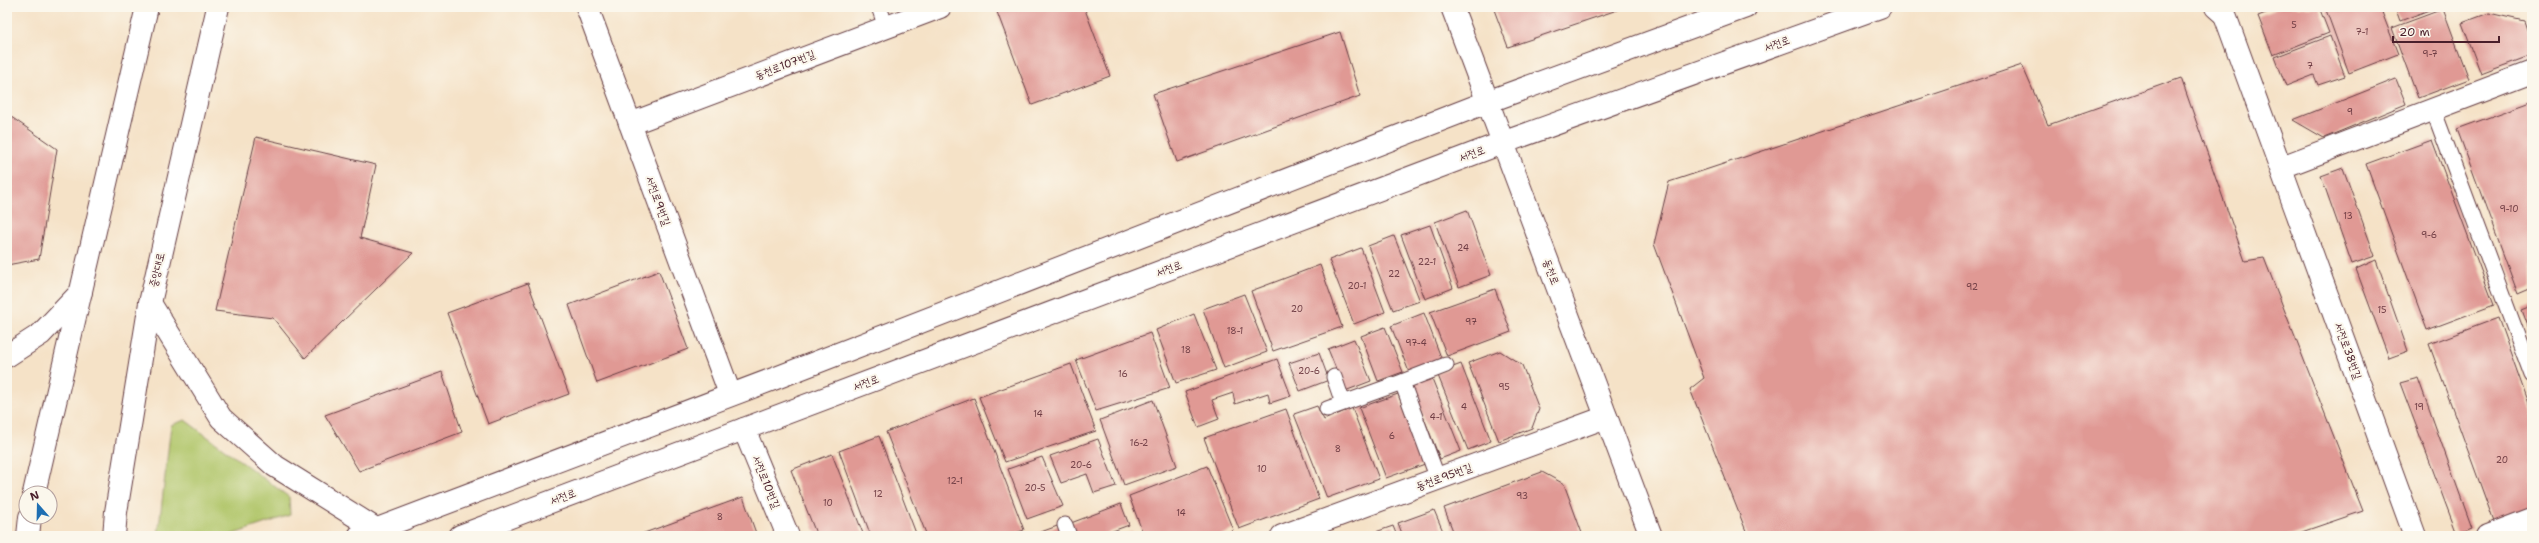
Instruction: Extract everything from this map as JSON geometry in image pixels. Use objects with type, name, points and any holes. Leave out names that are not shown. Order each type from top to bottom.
[{"type":"main road","points":[[36,485],[147,7]]},
{"type":"main road","name":"중앙대로","points":[[114,536],[116,512],[150,303],[218,7]]},
{"type":"main road","name":"서전로9번길","points":[[587,7],[730,394]]},
{"type":"main road","name":"동천로107번길","points":[[630,124],[940,7]]},
{"type":"main road","name":"동천로","points":[[1452,7],[1651,536]]},
{"type":"main road","points":[[150,303],[221,418],[275,466],[367,532],[1488,102],[1746,7]]},
{"type":"main road","name":"서전로","points":[[460,536],[1502,143],[1880,7]]},
{"type":"main road","name":"서전로38번길","points":[[2221,10],[2282,167],[2415,536]]},
{"type":"main road","points":[[2282,167],[2532,72]]},
{"type":"main road","points":[[7,356],[41,334],[81,292]]},
{"type":"main road","name":"동천로95번길","points":[[1282,536],[1606,417]]},
{"type":"main road","name":"서전로10번길","points":[[744,429],[788,536]]},
{"type":"main road","points":[[2487,536],[2532,519]]},
{"type":"main road","points":[[28,536],[29,525]]},
{"type":"lane","points":[[879,7],[886,27]]},
{"type":"lane","points":[[2433,109],[2532,375]]},
{"type":"lane","points":[[1327,409],[1446,365]]},
{"type":"lane","points":[[1334,377],[1344,403]]},
{"type":"lane","points":[[1402,382],[1438,479]]},
{"type":"green space","points":[[185,420],[289,497],[290,515],[228,536],[158,536],[171,425]]},
{"type":"building","points":[[1012,7],[1084,7],[1110,76],[1032,105],[997,12]]},
{"type":"building","points":[[1493,7],[1626,7],[1508,47]]},
{"type":"building","points":[[2281,7],[2319,7],[2329,33],[2273,55],[2258,16]]},
{"type":"building","points":[[2334,7],[2380,7],[2398,54],[2349,73],[2326,10]]},
{"type":"building","points":[[2395,7],[2437,7],[2400,21]]},
{"type":"building","points":[[2443,9],[2469,79],[2418,98],[2392,28]]},
{"type":"building","points":[[2489,13],[2524,21],[2532,44],[2532,55],[2481,74],[2462,23]]},
{"type":"building","points":[[1340,32],[1360,96],[1177,162],[1153,94]]},
{"type":"building","points":[[2330,36],[2345,76],[2318,85],[2314,75],[2286,86],[2275,57]]},
{"type":"building","points":[[2022,65],[2048,125],[2181,78],[2245,261],[2264,258],[2363,511],[2290,536],[1748,536],[1690,389],[1704,378],[1654,244],[1669,182]]},
{"type":"building","points":[[2396,79],[2406,104],[2324,138],[2293,120]]},
{"type":"building","points":[[2531,102],[2532,288],[2518,294],[2457,129]]},
{"type":"building","points":[[7,114],[57,149],[39,259],[7,265]]},
{"type":"building","points":[[256,137],[376,165],[360,238],[413,253],[305,358],[273,318],[215,311]]},
{"type":"building","points":[[2432,140],[2494,305],[2427,330],[2366,164]]},
{"type":"building","points":[[2343,168],[2375,256],[2352,264],[2321,176]]},
{"type":"building","points":[[1467,210],[1491,275],[1459,287],[1435,222]]},
{"type":"building","points":[[1430,225],[1453,288],[1425,299],[1401,235]]},
{"type":"building","points":[[1394,236],[1420,301],[1393,310],[1368,246]]},
{"type":"building","points":[[1361,248],[1385,312],[1354,324],[1329,260]]},
{"type":"building","points":[[2376,260],[2408,351],[2389,358],[2356,269]]},
{"type":"building","points":[[1320,265],[1342,327],[1273,351],[1251,291]]},
{"type":"building","points":[[659,271],[688,349],[597,383],[569,305]]},
{"type":"building","points":[[528,283],[569,394],[488,424],[447,313]]},
{"type":"building","points":[[1495,289],[1511,332],[1447,356],[1430,312]]},
{"type":"building","points":[[1244,294],[1267,352],[1224,368],[1203,309]]},
{"type":"building","points":[[2532,306],[2532,337],[2522,310]]},
{"type":"building","points":[[1424,313],[1442,360],[1409,372],[1391,326]]},
{"type":"building","points":[[1194,314],[1216,370],[1176,383],[1156,330]]},
{"type":"building","points":[[2498,318],[2532,413],[2532,508],[2494,522],[2429,344]]},
{"type":"building","points":[[1385,327],[1403,372],[1378,381],[1361,336]]},
{"type":"building","points":[[1150,333],[1170,388],[1096,411],[1076,360]]},
{"type":"building","points":[[1354,339],[1371,381],[1345,391],[1328,349]]},
{"type":"building","points":[[1500,351],[1522,365],[1539,409],[1532,428],[1499,441],[1468,363]]},
{"type":"building","points":[[1319,353],[1329,380],[1300,391],[1289,363]]},
{"type":"building","points":[[1277,359],[1291,396],[1270,403],[1268,393],[1235,404],[1233,393],[1212,400],[1219,419],[1198,427],[1185,392]]},
{"type":"building","points":[[1071,364],[1096,431],[1005,462],[979,397]]},
{"type":"building","points":[[1461,364],[1491,441],[1468,450],[1437,373]]},
{"type":"building","points":[[442,372],[462,432],[359,471],[325,415]]},
{"type":"building","points":[[1431,376],[1461,451],[1440,459],[1410,383]]},
{"type":"building","points":[[2418,378],[2472,528],[2457,534],[2400,383]]},
{"type":"building","points":[[1398,394],[1425,464],[1386,478],[1359,408]]},
{"type":"building","points":[[974,398],[1024,530],[1007,536],[927,536],[886,432]]},
{"type":"building","points":[[1153,400],[1177,466],[1124,485],[1100,420]]},
{"type":"building","points":[[1317,406],[1324,420],[1352,408],[1379,479],[1327,498],[1294,414]]},
{"type":"building","points":[[1286,409],[1319,499],[1239,529],[1204,438]]},
{"type":"building","points":[[879,436],[917,536],[871,536],[839,451]]},
{"type":"building","points":[[1098,439],[1116,486],[1094,493],[1087,474],[1061,483],[1050,456]]},
{"type":"building","points":[[832,454],[864,536],[817,536],[791,470]]},
{"type":"building","points":[[1042,457],[1063,506],[1027,519],[1008,469]]},
{"type":"building","points":[[1207,466],[1233,530],[1219,536],[1144,536],[1129,496]]},
{"type":"building","points":[[1542,472],[1564,484],[1583,536],[1455,536],[1444,508]]},
{"type":"building","points":[[743,497],[757,536],[636,536]]},
{"type":"building","points":[[1121,504],[1129,525],[1099,536],[1076,536],[1071,523]]},
{"type":"building","points":[[1434,510],[1445,536],[1403,536],[1398,523]]},
{"type":"building","points":[[1060,525],[1064,536],[1030,536]]},
{"type":"building","points":[[1393,526],[1397,536],[1364,536]]},
{"type":"building","points":[[1132,532],[1134,536],[1120,536]]}]
